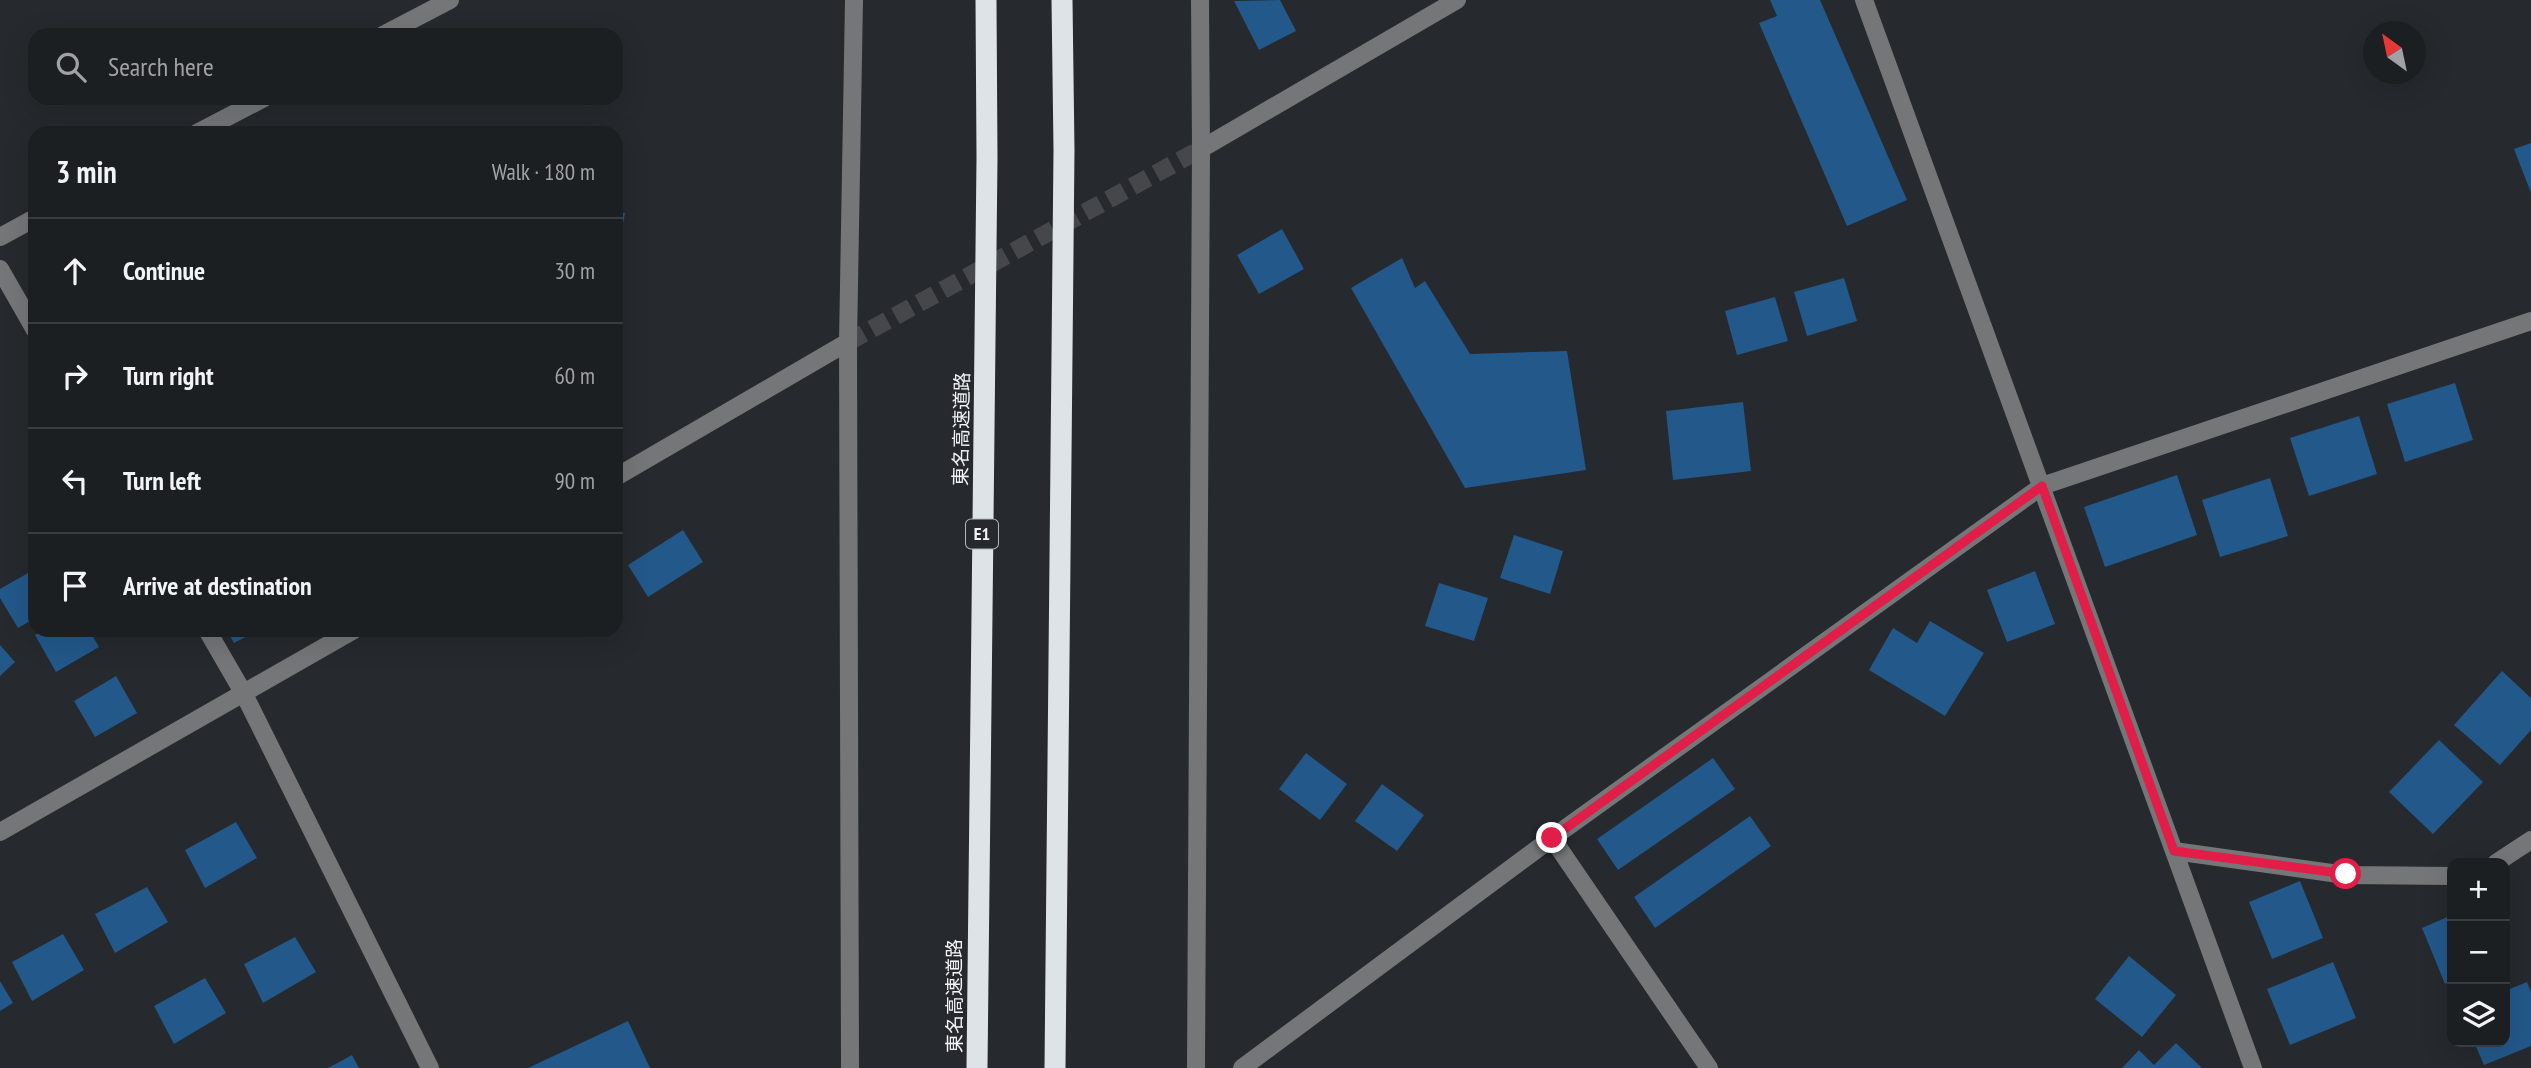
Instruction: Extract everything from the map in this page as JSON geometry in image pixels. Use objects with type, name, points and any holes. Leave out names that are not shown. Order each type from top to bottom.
[{"type":"highway","name":"東名高速道路","points":[[976,1068],[987,158],[986,0]]},
{"type":"highway","points":[[1055,1068],[1064,163],[1062,0]]},
{"type":"street","points":[[396,28],[450,0]]},
{"type":"street","points":[[850,1068],[848,342],[854,0]]},
{"type":"street","points":[[1196,1068],[1200,0]]},
{"type":"street","points":[[1201,149],[1457,0]]},
{"type":"street","points":[[1864,0],[2253,1068]]},
{"type":"street","points":[[210,126],[251,105]]},
{"type":"street","points":[[0,237],[28,222]]},
{"type":"street","points":[[0,269],[28,318]]},
{"type":"street","points":[[1242,1068],[1552,838],[2042,486],[2531,321]]},
{"type":"street","points":[[623,473],[848,342]]},
{"type":"street","points":[[211,637],[244,694],[429,1068]]},
{"type":"street","points":[[0,832],[342,637]]},
{"type":"street","points":[[1552,838],[1709,1068]]},
{"type":"street","points":[[2504,858],[2531,840]]},
{"type":"street","points":[[2174,851],[2346,874],[2447,876]]},
{"type":"building","points":[[1280,0],[1296,31],[1259,50],[1234,1]]},
{"type":"building","points":[[1770,0],[1820,0],[1907,200],[1847,226],[1759,23],[1777,16]]},
{"type":"building","points":[[2531,143],[2531,193],[2514,149]]},
{"type":"building","points":[[1282,229],[1304,269],[1259,294],[1237,255]]},
{"type":"building","points":[[1402,258],[1415,288],[1425,281],[1470,354],[1567,351],[1586,470],[1465,488],[1351,288]]},
{"type":"building","points":[[1844,278],[1857,321],[1807,336],[1794,292]]},
{"type":"building","points":[[1775,297],[1788,341],[1737,355],[1725,311]]},
{"type":"building","points":[[2455,383],[2473,440],[2405,462],[2387,404]]},
{"type":"building","points":[[1743,402],[1751,471],[1673,480],[1666,411]]},
{"type":"building","points":[[2359,416],[2377,474],[2309,496],[2290,438]]},
{"type":"building","points":[[2177,475],[2197,535],[2105,567],[2084,507]]},
{"type":"building","points":[[2270,478],[2288,536],[2220,557],[2202,500]]},
{"type":"building","points":[[683,530],[703,562],[648,597],[628,565]]},
{"type":"building","points":[[1514,535],[1563,551],[1550,594],[1500,578]]},
{"type":"building","points":[[2035,571],[2055,624],[2007,642],[1987,590]]},
{"type":"building","points":[[28,573],[28,622],[18,628],[0,598],[0,589]]},
{"type":"building","points":[[1439,583],[1488,598],[1474,641],[1425,626]]},
{"type":"building","points":[[1930,621],[1984,653],[1945,716],[1869,670],[1893,628],[1917,643]]},
{"type":"building","points":[[36,637],[93,637],[99,647],[56,672]]},
{"type":"building","points":[[231,637],[246,637],[234,643]]},
{"type":"building","points":[[0,645],[15,662],[0,676]]},
{"type":"building","points":[[2502,671],[2531,698],[2531,730],[2500,765],[2454,725]]},
{"type":"building","points":[[116,676],[137,713],[95,737],[74,701]]},
{"type":"building","points":[[2439,740],[2483,782],[2433,834],[2389,792]]},
{"type":"building","points":[[1306,753],[1347,784],[1320,820],[1279,789]]},
{"type":"building","points":[[1713,758],[1735,789],[1618,870],[1597,839]]},
{"type":"building","points":[[1382,784],[1424,815],[1397,851],[1355,821]]},
{"type":"building","points":[[1750,816],[1771,846],[1655,928],[1634,897]]},
{"type":"building","points":[[236,822],[257,858],[205,888],[185,850]]},
{"type":"building","points":[[2300,881],[2323,938],[2272,959],[2249,902]]},
{"type":"building","points":[[147,887],[168,922],[115,953],[95,914]]},
{"type":"building","points":[[2447,917],[2445,984],[2422,928]]},
{"type":"building","points":[[63,934],[84,970],[32,1001],[12,962]]},
{"type":"building","points":[[295,937],[316,972],[263,1003],[244,964]]},
{"type":"building","points":[[2129,956],[2176,995],[2142,1037],[2095,999]]},
{"type":"building","points":[[2333,962],[2356,1018],[2290,1045],[2267,989]]},
{"type":"building","points":[[205,978],[226,1013],[174,1044],[154,1006]]},
{"type":"building","points":[[0,981],[13,1003],[0,1011]]},
{"type":"building","points":[[2527,982],[2531,992],[2531,1046],[2484,1065],[2476,1047],[2510,1047],[2510,989]]},
{"type":"building","points":[[628,1021],[650,1068],[528,1068]]},
{"type":"building","points":[[2176,1043],[2202,1068],[2122,1068],[2139,1050],[2154,1065]]},
{"type":"building","points":[[352,1055],[359,1068],[328,1068]]},
{"type":"tunnel","points":[[848,342],[1201,149]]},
{"type":"route","points":[[1552,838],[2042,486],[2174,851],[2346,874]]}]
